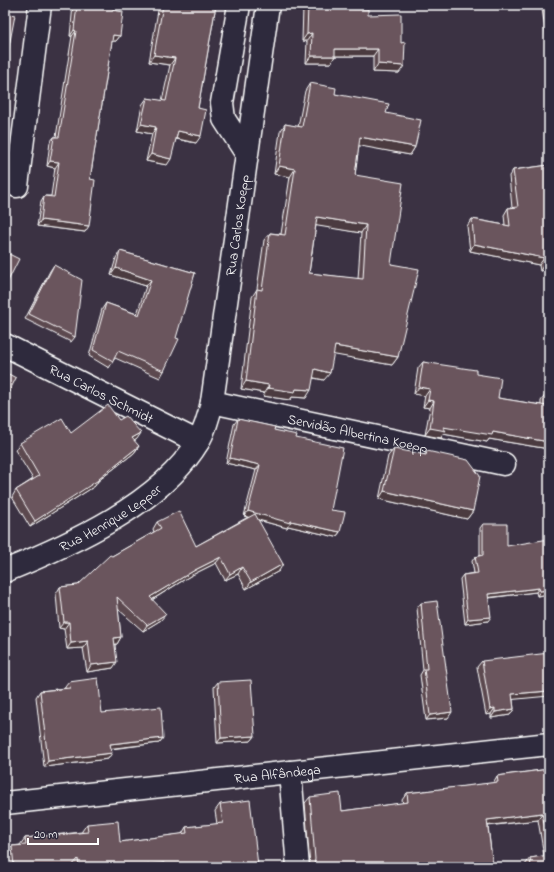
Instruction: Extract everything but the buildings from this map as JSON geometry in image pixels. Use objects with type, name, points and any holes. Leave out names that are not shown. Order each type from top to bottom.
[{"type":"street","points":[[17,186],[40,5]]},
{"type":"street","points":[[239,5],[222,103],[224,119],[246,153]]},
{"type":"street","name":"Rua Carlos Koepp","points":[[198,442],[208,420],[212,402],[268,5]]},
{"type":"street","name":"Rua Carlos Schmidt","points":[[5,345],[198,442]]},
{"type":"street","name":"Servidão Albertina Koepp","points":[[212,402],[504,464]]},
{"type":"street","name":"Rua Henrique Lepper","points":[[5,571],[54,551],[91,532],[130,508],[159,487],[180,466],[198,442]]},
{"type":"street","name":"Rua Alfândega","points":[[5,803],[549,744]]},
{"type":"street","points":[[290,772],[298,867]]}]
